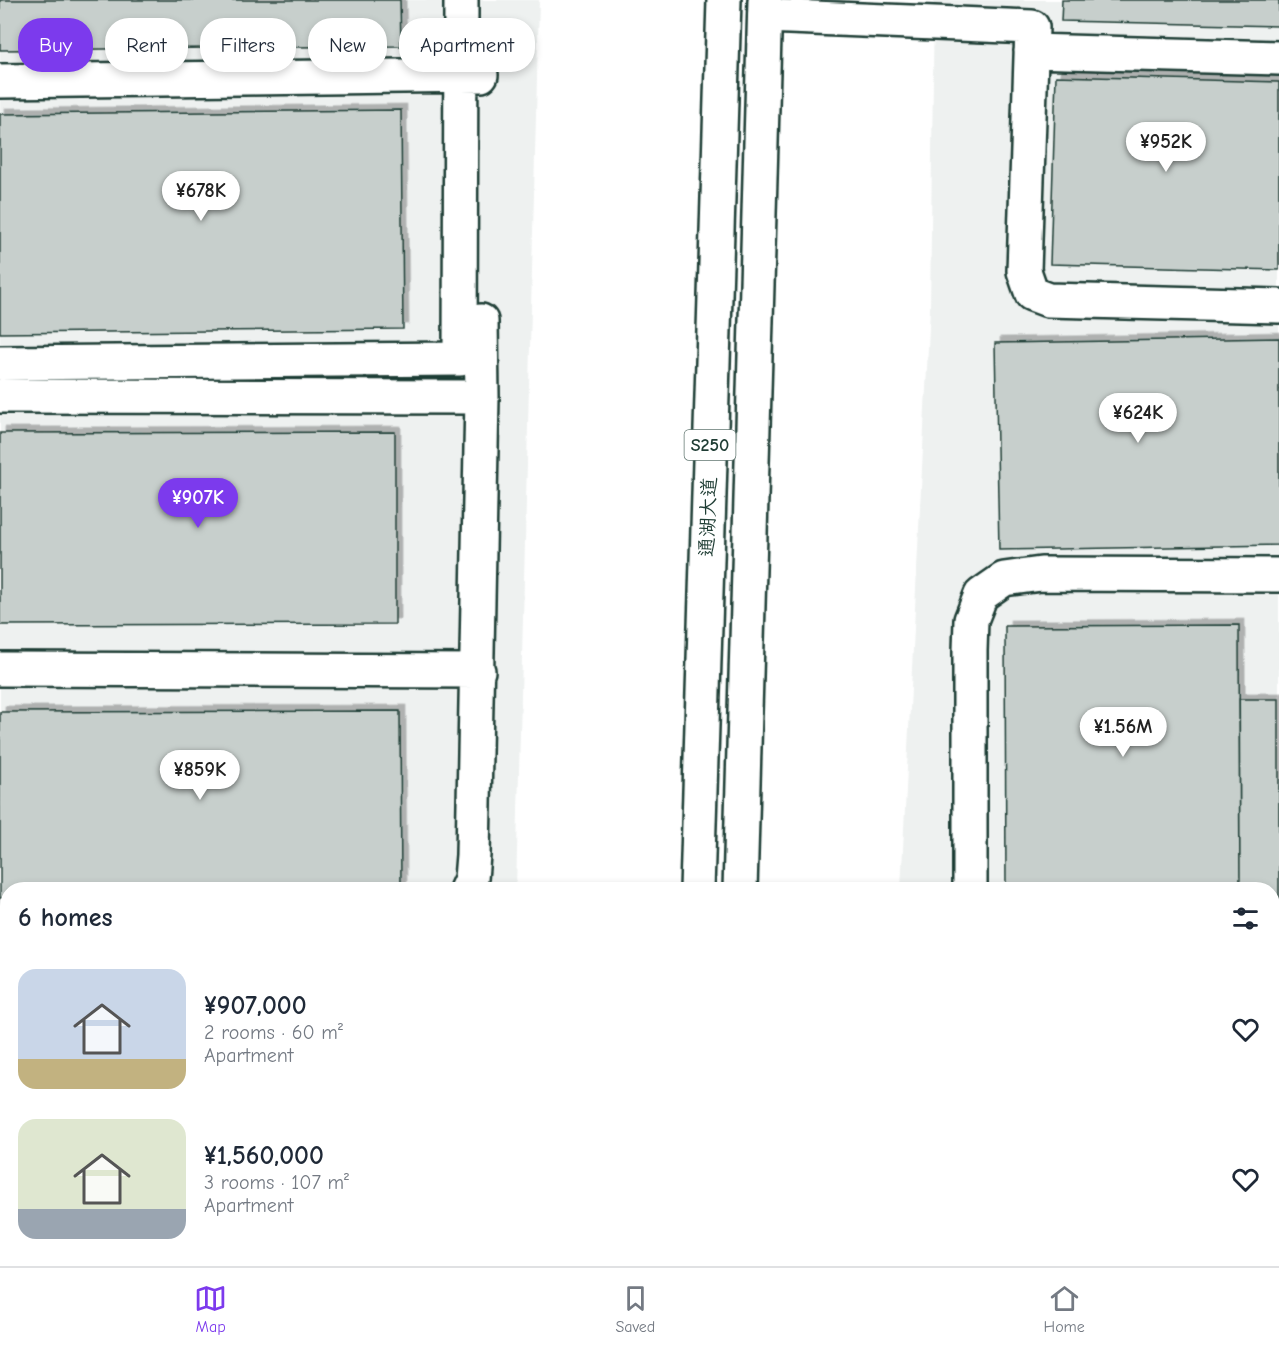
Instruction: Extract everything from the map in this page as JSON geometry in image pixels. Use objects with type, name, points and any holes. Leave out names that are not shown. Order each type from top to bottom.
[{"type":"main road","points":[[461,0],[471,75]]},
{"type":"main road","points":[[470,882],[473,855],[478,671],[482,397],[471,360],[471,75],[480,0]]},
{"type":"main road","name":"通湖大道","points":[[697,882],[724,0]]},
{"type":"main road","points":[[765,8],[1032,27],[1024,271],[1032,294],[1048,300],[1279,306]]},
{"type":"main road","name":"S250","points":[[740,882],[765,8]]},
{"type":"main road","points":[[1031,51],[1279,58]]},
{"type":"main road","points":[[0,81],[471,75]]},
{"type":"main road","points":[[0,363],[471,360]]},
{"type":"main road","points":[[0,396],[482,397]]},
{"type":"main road","points":[[970,882],[971,620],[981,595],[1004,579],[1041,574],[1279,575]]},
{"type":"main road","points":[[0,669],[478,671]]},
{"type":"shaded area","points":[[0,0],[539,0],[516,882],[0,882]]},
{"type":"shaded area","points":[[934,0],[1279,0],[1279,882],[901,882],[930,308]]},
{"type":"building","points":[[0,0],[400,0],[399,46],[387,46],[387,18],[308,18],[308,47],[296,47],[296,18],[200,18],[200,48],[188,48],[188,18],[105,18],[105,49],[93,49],[93,18],[18,18],[18,50],[0,50]]},
{"type":"building","points":[[1062,0],[1279,0],[1279,26],[1061,21]]},
{"type":"building","points":[[1056,76],[1279,82],[1279,270],[1050,264]]},
{"type":"building","points":[[401,110],[403,329],[0,333],[0,114]]},
{"type":"building","points":[[1279,338],[1279,545],[999,550],[995,343]]},
{"type":"building","points":[[395,432],[395,624],[0,625],[0,433]]},
{"type":"building","points":[[1239,625],[1240,882],[1006,882],[1005,626]]},
{"type":"building","points":[[1239,699],[1279,699],[1279,882],[1240,882]]},
{"type":"building","points":[[400,711],[401,882],[0,882],[0,712]]}]
